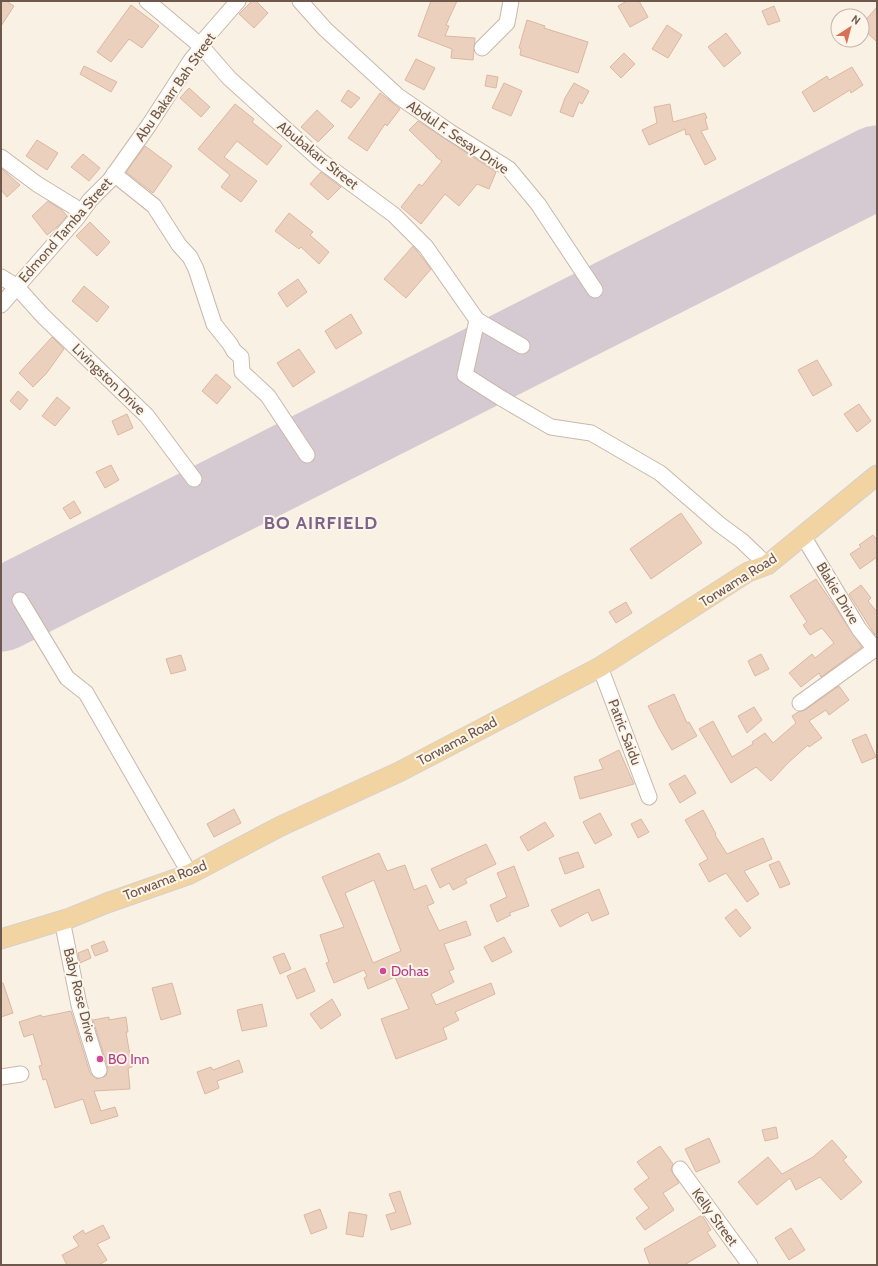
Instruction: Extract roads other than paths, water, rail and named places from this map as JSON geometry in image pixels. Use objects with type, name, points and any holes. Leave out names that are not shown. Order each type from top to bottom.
[{"type":"main road","name":"Torwama Road","points":[[1,939],[62,920],[190,874],[281,826],[399,772],[600,667],[748,572],[767,565],[877,475]]},
{"type":"street","name":"Abubakarr Street","points":[[147,1],[202,47],[229,78],[321,161],[394,215],[426,247],[477,320]]},
{"type":"street","name":"Abu Bakarr Bah Street","points":[[114,174],[149,125],[191,60],[202,47],[204,40],[238,1]]},
{"type":"street","name":"Abdul F. Sesay Drive","points":[[300,1],[325,29],[398,96],[450,132],[510,169],[538,204],[595,290]]},
{"type":"street","points":[[482,48],[507,23],[511,1]]},
{"type":"street","points":[[1,158],[37,184],[81,211]]},
{"type":"street","points":[[114,174],[154,206],[178,246],[190,257],[196,269],[214,324],[234,351],[241,357],[242,372],[268,396],[307,455]]},
{"type":"street","name":"Edmond Tamba Street","points":[[1,305],[114,174]]},
{"type":"street","name":"Livingston Drive","points":[[1,277],[16,286],[43,316],[147,416],[194,479]]},
{"type":"street","points":[[522,346],[477,320],[465,375],[551,427],[591,433],[660,473],[689,496],[714,520],[742,541],[767,565]]},
{"type":"street","name":"Blakie Drive","points":[[800,703],[876,649],[859,629],[802,536]]},
{"type":"street","points":[[20,600],[67,678],[86,693],[190,874]]},
{"type":"street","name":"Patric Saidu","points":[[600,667],[649,797]]},
{"type":"street","name":"Baby Rose Drive","points":[[62,920],[80,1005],[100,1070]]},
{"type":"street","points":[[1,1077],[21,1074]]},
{"type":"street","name":"Kelly Street","points":[[680,1169],[750,1265]]},
{"type":"place","name":"Dohas","points":[[383,971]]},
{"type":"place","name":"BO Inn","points":[[100,1059]]},
{"type":"district","name":"BO AIRFIELD","points":[[321,523]]}]
